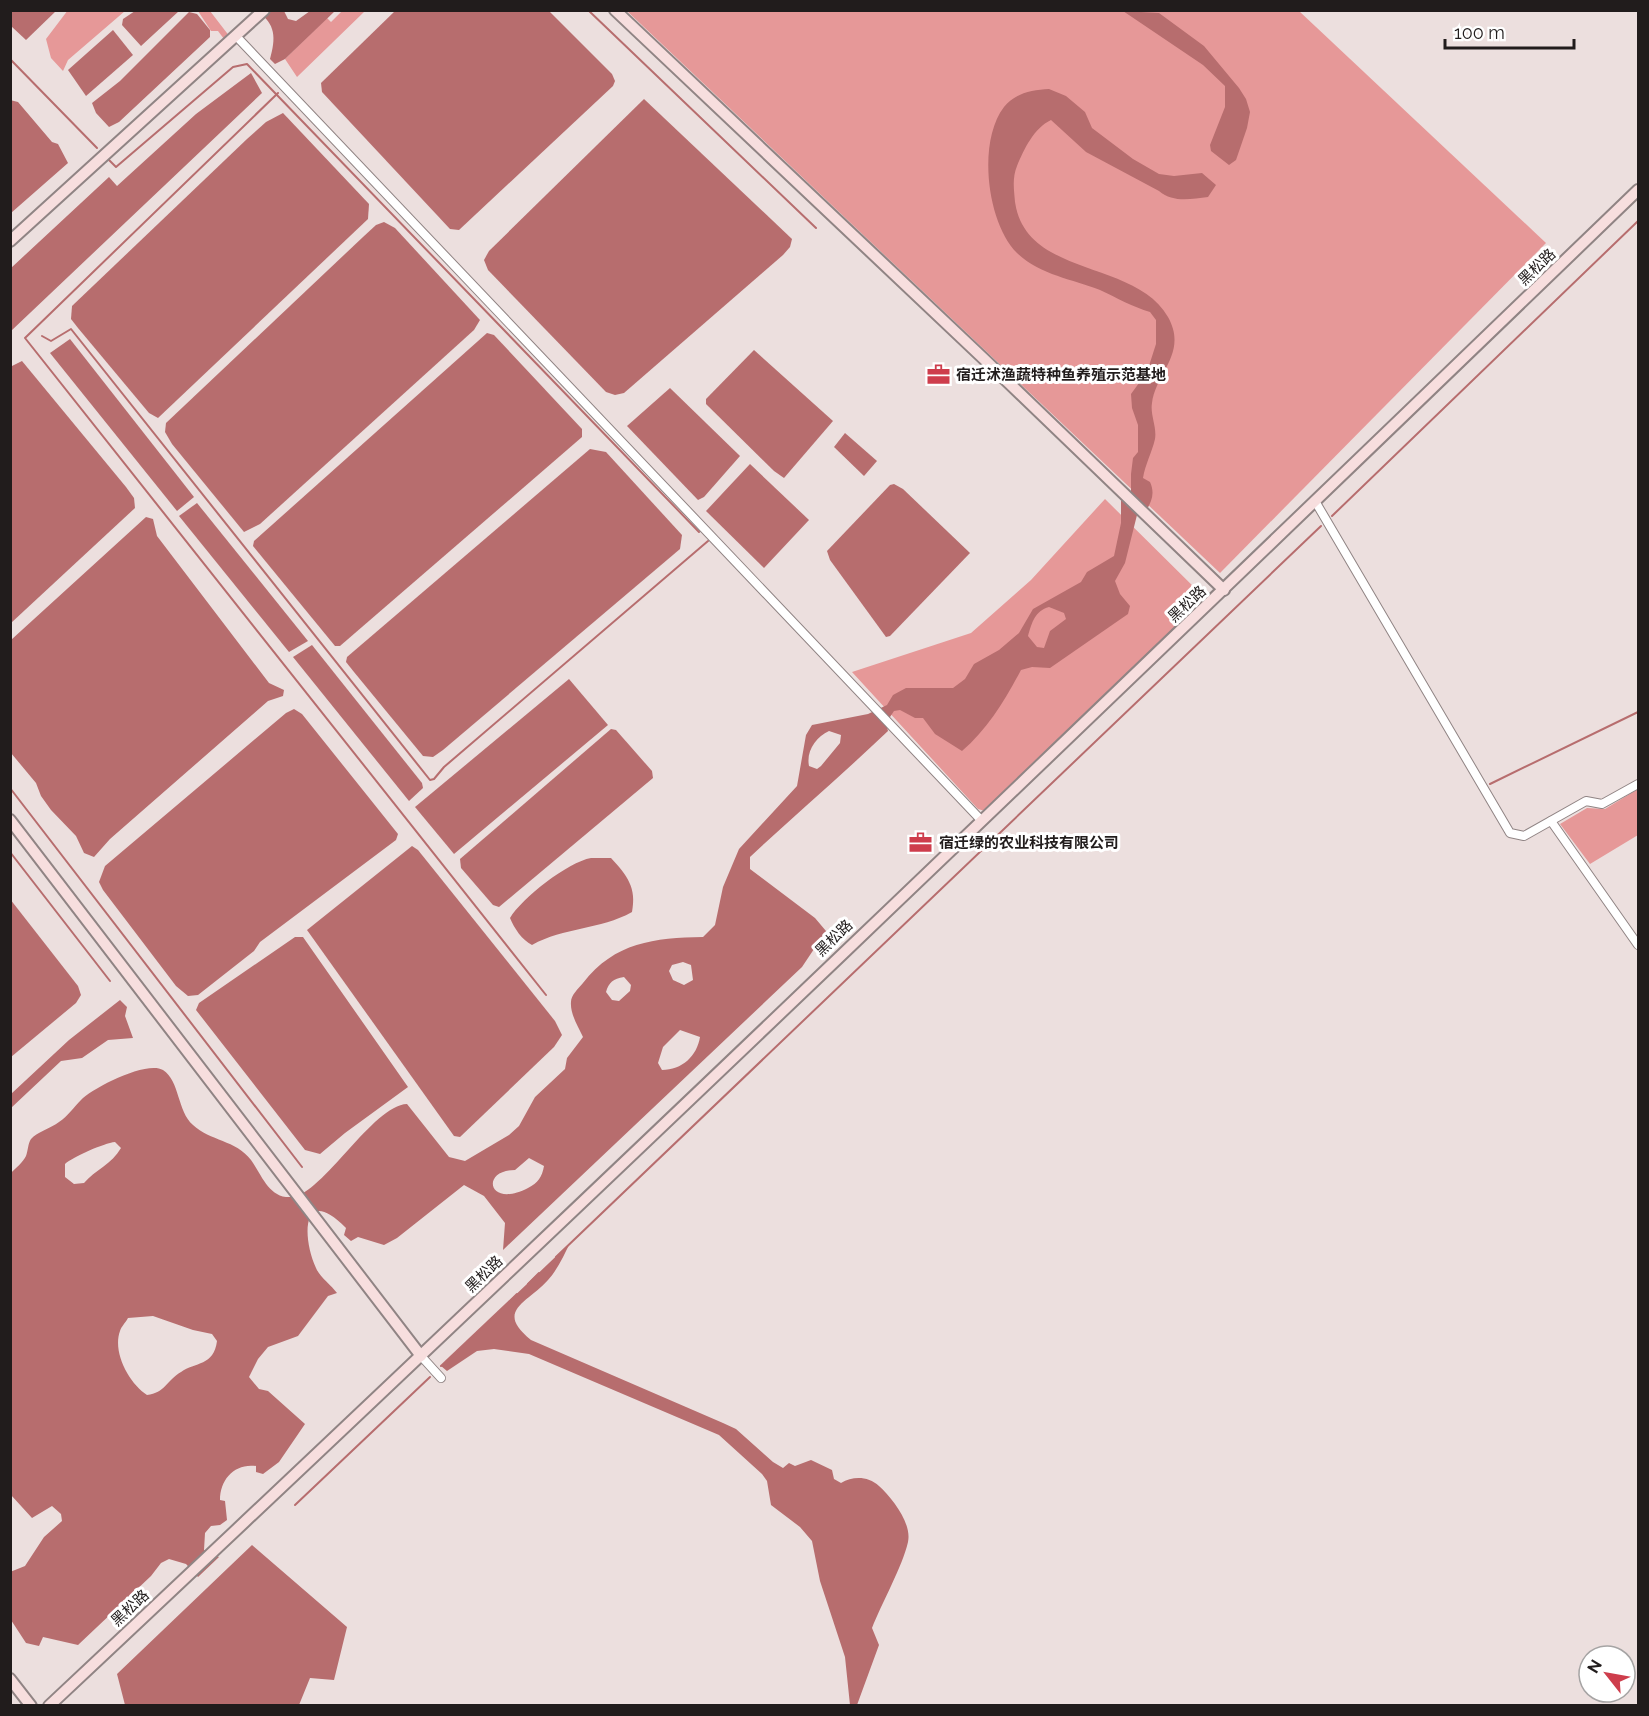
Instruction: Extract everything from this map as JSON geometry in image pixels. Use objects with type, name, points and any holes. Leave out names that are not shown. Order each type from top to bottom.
[{"type":"street","points":[[10,241],[264,10]]},
{"type":"street","points":[[615,10],[984,358],[1224,590]]},
{"type":"street","points":[[236,36],[981,820]]},
{"type":"street","name":"黑松路","points":[[49,1706],[218,1546],[424,1359],[981,820],[1224,590],[1638,190]]},
{"type":"street","points":[[1315,501],[1510,833],[1524,836],[1586,801],[1602,804],[1638,784]]},
{"type":"street","points":[[10,820],[322,1227],[441,1378]]},
{"type":"street","points":[[1551,821],[1638,945]]},
{"type":"street","points":[[10,1679],[31,1706]]},
{"type":"shaded area","points":[[68,10],[125,11],[68,60],[63,71],[51,58],[46,39]]},
{"type":"shaded area","points":[[396,10],[549,11],[612,74],[615,81],[613,86],[459,230],[450,229],[322,92],[321,83]]},
{"type":"shaded area","points":[[10,11],[56,11],[26,40],[11,26]]},
{"type":"shaded area","points":[[135,11],[179,11],[141,46],[122,25],[123,19]]},
{"type":"shaded area","points":[[198,11],[210,11],[230,37],[224,39],[218,31],[211,31]]},
{"type":"shaded area","points":[[257,11],[284,11],[288,19],[296,21],[310,11],[335,11],[285,59],[275,64],[270,59],[274,38],[271,26]]},
{"type":"shaded area","points":[[342,11],[365,11],[297,77],[285,59],[327,18],[331,22]]},
{"type":"shaded area","points":[[627,11],[1299,11],[1546,243],[1220,573]]},
{"type":"shaded area","points":[[1123,11],[1159,13],[1204,46],[1239,88],[1250,112],[1236,160],[1229,165],[1211,151],[1210,145],[1225,107],[1225,86],[1203,65]]},
{"type":"shaded area","points":[[189,12],[197,14],[210,30],[210,37],[119,122],[109,127],[96,113],[92,103],[120,81]]},
{"type":"shaded area","points":[[113,30],[133,55],[86,96],[68,70]]},
{"type":"shaded area","points":[[251,73],[262,93],[11,331],[11,268],[109,177],[117,186],[196,114]]},
{"type":"shaded area","points":[[1049,89],[1066,96],[1085,112],[1092,128],[1133,159],[1159,174],[1174,176],[1202,173],[1216,185],[1208,197],[1182,199],[1164,195],[1086,152],[1051,120],[1030,140],[1015,170],[1015,202],[1023,226],[1039,244],[1060,256],[1132,285],[1152,299],[1168,317],[1173,330],[1173,352],[1152,403],[1155,439],[1143,478],[1150,482],[1153,493],[1146,511],[1131,497],[1133,458],[1138,452],[1138,425],[1132,408],[1131,394],[1147,372],[1156,344],[1156,320],[1150,312],[1100,290],[1057,276],[1026,260],[1007,240],[993,203],[988,161],[990,140],[996,122],[1004,107],[1013,98],[1030,91]]},
{"type":"shaded area","points":[[644,99],[792,239],[790,247],[783,255],[624,393],[615,395],[606,392],[488,270],[484,260],[489,251]]},
{"type":"shaded area","points":[[10,100],[18,102],[52,142],[58,144],[68,163],[11,213]]},
{"type":"shaded area","points":[[283,113],[369,204],[368,219],[158,418],[149,413],[71,319],[72,306],[247,139],[266,122]]},
{"type":"shaded area","points":[[384,222],[395,228],[480,320],[474,330],[260,524],[244,532],[172,444],[165,432],[166,423],[376,225]]},
{"type":"shaded area","points":[[487,333],[494,335],[582,429],[582,437],[340,646],[335,646],[253,546],[254,541]]},
{"type":"shaded area","points":[[70,339],[194,497],[177,511],[50,353]]},
{"type":"shaded area","points":[[754,350],[833,421],[784,478],[774,471],[706,404],[706,399]]},
{"type":"shaded area","points":[[22,361],[126,487],[134,498],[135,508],[11,623],[10,367]]},
{"type":"shaded area","points":[[670,388],[740,456],[704,497],[698,500],[627,426]]},
{"type":"shaded area","points":[[845,433],[877,461],[864,476],[834,447]]},
{"type":"shaded area","points":[[590,449],[606,452],[682,535],[680,549],[443,750],[433,757],[423,756],[346,662],[347,657]]},
{"type":"shaded area","points":[[750,464],[809,520],[764,568],[706,511]]},
{"type":"shaded area","points":[[894,484],[903,489],[970,553],[890,636],[886,637],[830,560],[827,551],[890,485]]},
{"type":"shaded area","points":[[1105,499],[1206,599],[985,811],[978,809],[852,672],[971,633],[1031,580]]},
{"type":"shaded area","points":[[1121,500],[1137,515],[1125,563],[1115,581],[1120,594],[1130,606],[1128,614],[1050,668],[1032,667],[1021,670],[995,714],[962,751],[935,734],[923,718],[915,718],[900,710],[894,711],[886,723],[888,731],[750,857],[750,869],[815,918],[826,931],[802,967],[503,1250],[505,1223],[484,1196],[464,1185],[397,1238],[384,1245],[358,1237],[351,1241],[344,1235],[346,1228],[332,1216],[321,1211],[314,1213],[309,1219],[308,1229],[311,1255],[322,1277],[337,1293],[328,1296],[298,1336],[268,1347],[258,1359],[249,1377],[259,1389],[268,1391],[305,1424],[279,1462],[263,1474],[256,1472],[256,1466],[248,1466],[235,1470],[226,1479],[220,1500],[225,1501],[227,1520],[220,1525],[211,1526],[205,1533],[204,1550],[219,1557],[198,1577],[186,1564],[169,1559],[161,1563],[151,1576],[78,1645],[43,1637],[39,1646],[26,1643],[11,1620],[10,1572],[25,1566],[44,1537],[62,1521],[61,1514],[52,1506],[32,1518],[11,1495],[11,1173],[25,1158],[31,1139],[62,1120],[81,1100],[96,1089],[133,1072],[155,1068],[163,1070],[173,1081],[184,1112],[193,1125],[245,1153],[267,1185],[284,1197],[292,1197],[304,1192],[333,1167],[379,1119],[394,1108],[407,1104],[449,1157],[465,1161],[509,1135],[519,1126],[535,1097],[565,1069],[567,1058],[583,1037],[573,1015],[571,999],[595,969],[622,951],[637,945],[668,939],[703,937],[715,925],[723,887],[739,849],[797,786],[806,735],[812,725],[868,714],[887,705],[893,695],[906,688],[953,688],[965,679],[974,664],[999,650],[1019,633],[1033,609],[1081,582],[1087,572],[1114,556],[1121,523]],"holes":[[[1049,607],[1064,613],[1066,619],[1050,631],[1044,648],[1037,647],[1028,636],[1040,611]],[[829,731],[841,735],[840,743],[817,769],[809,766],[808,760],[813,745]],[[683,962],[691,965],[693,980],[684,985],[673,980],[669,971],[672,965]],[[624,977],[631,985],[630,991],[619,1001],[612,1000],[606,992],[610,983]],[[680,1030],[700,1037],[696,1050],[682,1065],[662,1070],[658,1063],[663,1047]],[[115,1142],[121,1148],[84,1183],[74,1184],[65,1177],[65,1164],[81,1154]],[[529,1158],[544,1166],[537,1182],[515,1193],[504,1194],[497,1192],[493,1187],[493,1181],[504,1172],[515,1170]],[[153,1316],[212,1334],[217,1341],[208,1359],[176,1375],[158,1392],[147,1395],[134,1383],[124,1367],[118,1349],[121,1329],[128,1318]]]},
{"type":"shaded area","points":[[197,503],[308,641],[289,652],[179,516]]},
{"type":"shaded area","points":[[146,517],[153,519],[157,536],[269,683],[284,690],[283,696],[268,701],[110,839],[94,857],[84,853],[76,836],[51,810],[41,796],[36,783],[11,753],[11,640]]},
{"type":"shaded area","points":[[312,645],[422,783],[423,788],[409,801],[293,657]]},
{"type":"shaded area","points":[[569,679],[608,725],[454,854],[415,807]]},
{"type":"shaded area","points":[[294,709],[302,714],[398,834],[396,840],[260,942],[254,951],[198,995],[188,996],[176,986],[99,882],[105,866],[286,713]]},
{"type":"shaded area","points":[[611,729],[616,730],[652,771],[653,778],[499,907],[493,905],[461,868],[460,859]]},
{"type":"shaded area","points":[[1638,789],[1638,835],[1590,864],[1560,824],[1587,808],[1605,809]]},
{"type":"shaded area","points":[[412,846],[418,850],[555,1021],[562,1035],[554,1047],[460,1137],[454,1136],[307,930]]},
{"type":"shaded area","points":[[591,858],[611,858],[622,870],[632,889],[632,912],[607,922],[544,939],[532,945],[528,943],[510,918],[524,901],[558,873]]},
{"type":"shaded area","points":[[10,899],[78,986],[81,995],[76,1003],[11,1057]]},
{"type":"shaded area","points":[[295,937],[303,937],[408,1087],[320,1154],[305,1150],[196,1010],[199,1003]]},
{"type":"shaded area","points":[[120,1000],[127,1007],[125,1016],[133,1038],[108,1040],[82,1058],[61,1061],[11,1108],[11,1094],[69,1040]]},
{"type":"shaded area","points":[[570,1243],[552,1276],[518,1307],[515,1314],[515,1321],[520,1330],[531,1340],[736,1429],[783,1468],[789,1463],[795,1466],[811,1460],[832,1470],[834,1479],[841,1483],[855,1478],[870,1480],[884,1491],[900,1511],[907,1527],[908,1542],[897,1573],[872,1628],[879,1645],[857,1705],[850,1705],[845,1657],[820,1581],[812,1541],[800,1527],[771,1505],[767,1481],[762,1474],[719,1435],[529,1354],[494,1349],[477,1351],[447,1371],[441,1366]]},
{"type":"shaded area","points":[[252,1545],[347,1627],[334,1680],[310,1678],[299,1705],[125,1705],[117,1674]]},
{"type":"waterway","points":[[588,10],[816,228]]},
{"type":"waterway","points":[[10,59],[97,148]]},
{"type":"waterway","points":[[108,159],[116,167],[233,67],[247,64],[699,532]]},
{"type":"waterway","points":[[278,93],[25,338],[546,995]]},
{"type":"waterway","points":[[1332,516],[1638,221]]},
{"type":"waterway","points":[[42,336],[51,341],[71,329],[430,780],[434,779],[444,767],[708,541]]},
{"type":"waterway","points":[[556,1257],[1321,526]]},
{"type":"waterway","points":[[1490,784],[1638,712]]},
{"type":"waterway","points":[[10,788],[302,1167]]},
{"type":"waterway","points":[[10,852],[110,981]]},
{"type":"waterway","points":[[528,1284],[539,1273]]},
{"type":"waterway","points":[[441,1366],[517,1294]]},
{"type":"waterway","points":[[295,1505],[430,1377]]},
{"type":"place","name":"宿迁沭渔蔬特种鱼养殖示范基地","points":[[938,375]]},
{"type":"place","name":"宿迁绿的农业科技有限公司","points":[[921,843]]}]
